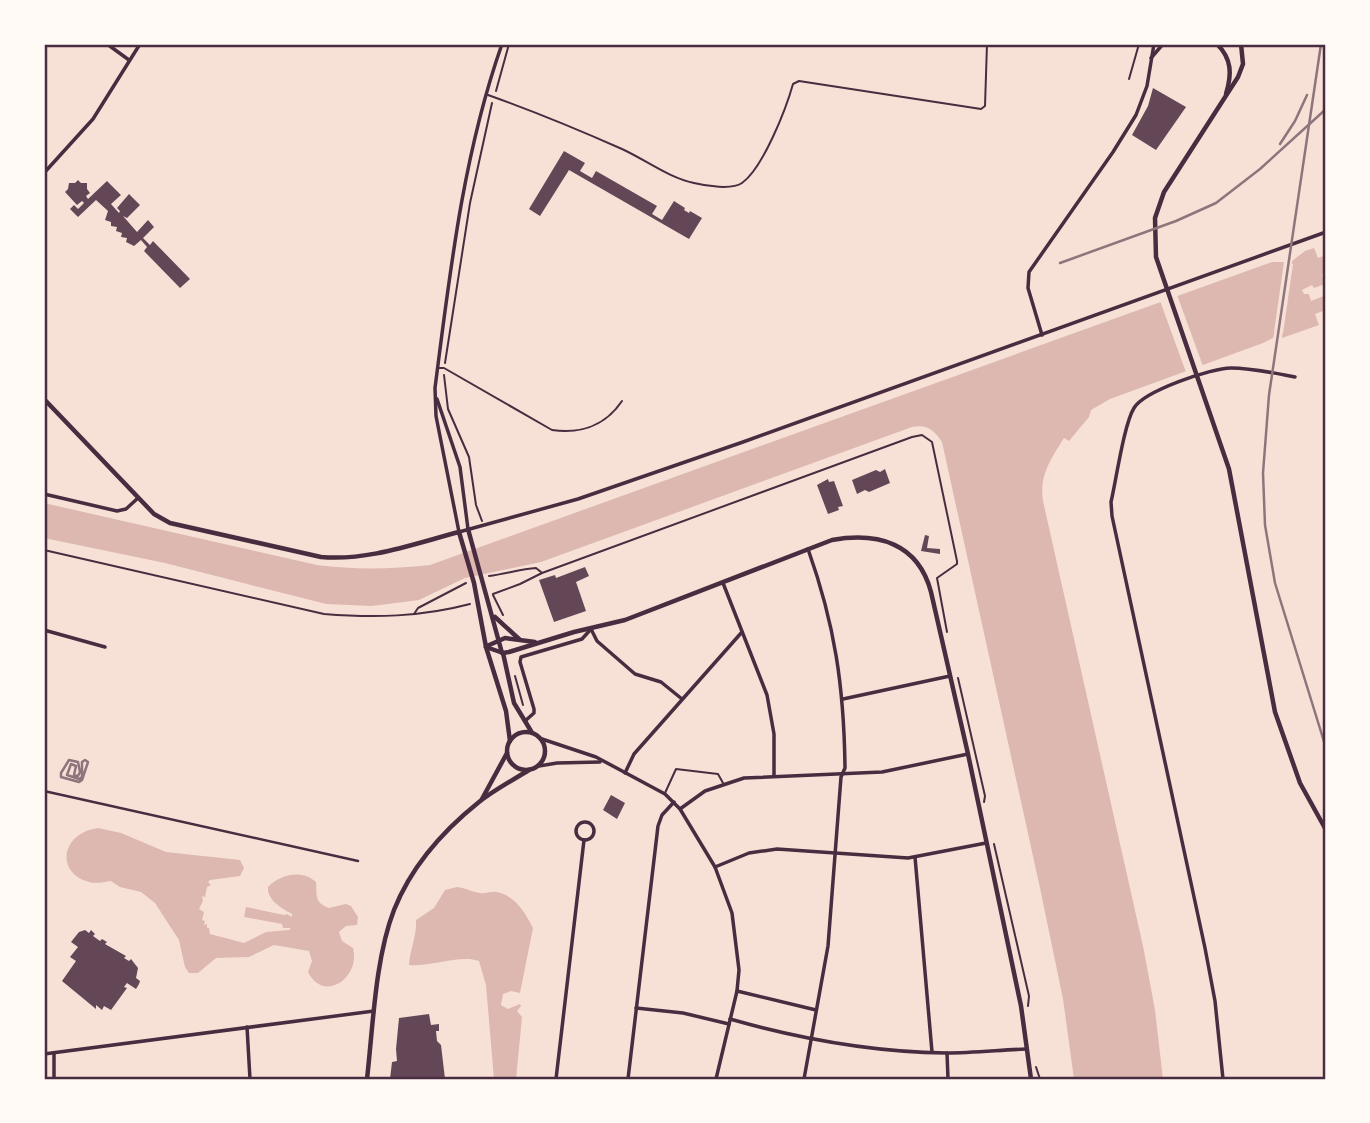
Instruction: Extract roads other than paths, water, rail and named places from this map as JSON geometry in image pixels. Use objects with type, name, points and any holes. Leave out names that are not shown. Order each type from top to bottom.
[{"type":"main road","points":[[1217,44],[1227,55],[1230,65],[1229,84],[1224,101]]},
{"type":"main road","points":[[1241,44],[1242,71],[1164,192],[1155,218],[1156,257],[1232,480],[1273,704],[1300,783],[1326,830]]},
{"type":"main road","points":[[44,399],[162,520],[321,557],[356,558],[459,532],[474,583],[486,647],[506,711],[510,741],[507,753],[481,800]]},
{"type":"main road","points":[[367,1079],[385,941],[394,910],[425,856],[448,830],[481,800],[539,766],[546,750],[542,739],[532,732],[527,720],[514,704],[494,616],[468,529]]},
{"type":"main road","points":[[486,647],[503,653],[625,621],[832,540],[867,538],[893,544],[912,556],[922,568],[928,582],[952,675],[989,841],[1028,1049],[1031,1079]]},
{"type":"main road","points":[[494,616],[520,640]]},
{"type":"main road","points":[[486,647],[499,639],[537,642]]},
{"type":"main road","points":[[510,741],[516,734],[532,732]]},
{"type":"main road","points":[[507,753],[510,761],[518,768],[529,770]]},
{"type":"street","points":[[107,44],[130,60]]},
{"type":"street","points":[[44,173],[93,119],[140,44]]},
{"type":"street","points":[[502,44],[458,213],[438,368],[436,416],[459,532],[578,499],[1326,232]]},
{"type":"street","points":[[1042,335],[1028,288],[1029,272],[1126,133],[1144,99],[1154,44]]},
{"type":"street","points":[[1150,59],[1163,44]]},
{"type":"street","points":[[1223,1079],[1205,948],[1114,529],[1111,502],[1130,415],[1142,398],[1220,369],[1233,368],[1295,376]]},
{"type":"street","points":[[436,394],[460,467],[468,529]]},
{"type":"street","points":[[44,494],[117,510],[126,509],[138,498]]},
{"type":"street","points":[[804,1079],[828,946],[845,768],[843,699],[834,635],[808,549]]},
{"type":"street","points":[[723,583],[767,695],[774,734],[774,775]]},
{"type":"street","points":[[527,720],[534,713],[534,709],[520,663],[522,657],[582,639],[591,629],[597,641],[635,674],[661,682],[682,699]]},
{"type":"street","points":[[44,630],[105,647]]},
{"type":"street","points":[[625,773],[634,754],[743,632]]},
{"type":"street","points":[[843,699],[952,675]]},
{"type":"street","points":[[542,739],[596,757],[665,794],[680,809],[715,867],[728,897],[735,926],[739,970],[737,991],[716,1079]]},
{"type":"street","points":[[680,809],[705,791],[744,778],[882,772],[968,754]]},
{"type":"street","points":[[539,766],[602,762]]},
{"type":"street","points":[[44,791],[358,861]]},
{"type":"street","points":[[628,1079],[658,826],[662,815],[674,802]]},
{"type":"street","points":[[587,822],[592,825],[594,834],[584,840],[576,830],[579,825],[587,822]]},
{"type":"street","points":[[556,1079],[584,840]]},
{"type":"street","points":[[715,867],[749,853],[777,849],[915,857],[989,841]]},
{"type":"street","points":[[915,857],[932,1052]]},
{"type":"street","points":[[737,991],[816,1010]]},
{"type":"street","points":[[636,1008],[683,1013],[810,1038],[878,1048],[947,1053],[1028,1049]]},
{"type":"street","points":[[44,1054],[374,1012]]},
{"type":"street","points":[[247,1027],[250,1079]]},
{"type":"street","points":[[54,1052],[54,1079]]},
{"type":"street","points":[[947,1053],[948,1079]]},
{"type":"lane","points":[[487,94],[622,149],[681,179],[696,184],[733,186],[741,183],[754,170],[788,102],[793,84],[799,81],[981,109],[985,106],[988,44]]},
{"type":"lane","points":[[438,368],[444,368],[552,430],[566,432],[600,424],[613,414],[622,401]]},
{"type":"lane","points":[[665,794],[676,769],[718,774],[724,783]]},
{"type":"railway","points":[[1321,44],[1269,395],[1263,473],[1265,525],[1275,583],[1326,748]]},
{"type":"railway","points":[[1280,144],[1307,95]]},
{"type":"railway","points":[[1060,263],[1176,221],[1216,203],[1260,169],[1326,109]]},
{"type":"railway","points":[[69,760],[78,762],[80,772],[78,776],[74,775],[76,766],[71,764],[67,775],[79,779],[82,777],[82,762],[88,762],[82,780],[79,782],[61,777],[69,760]]}]
